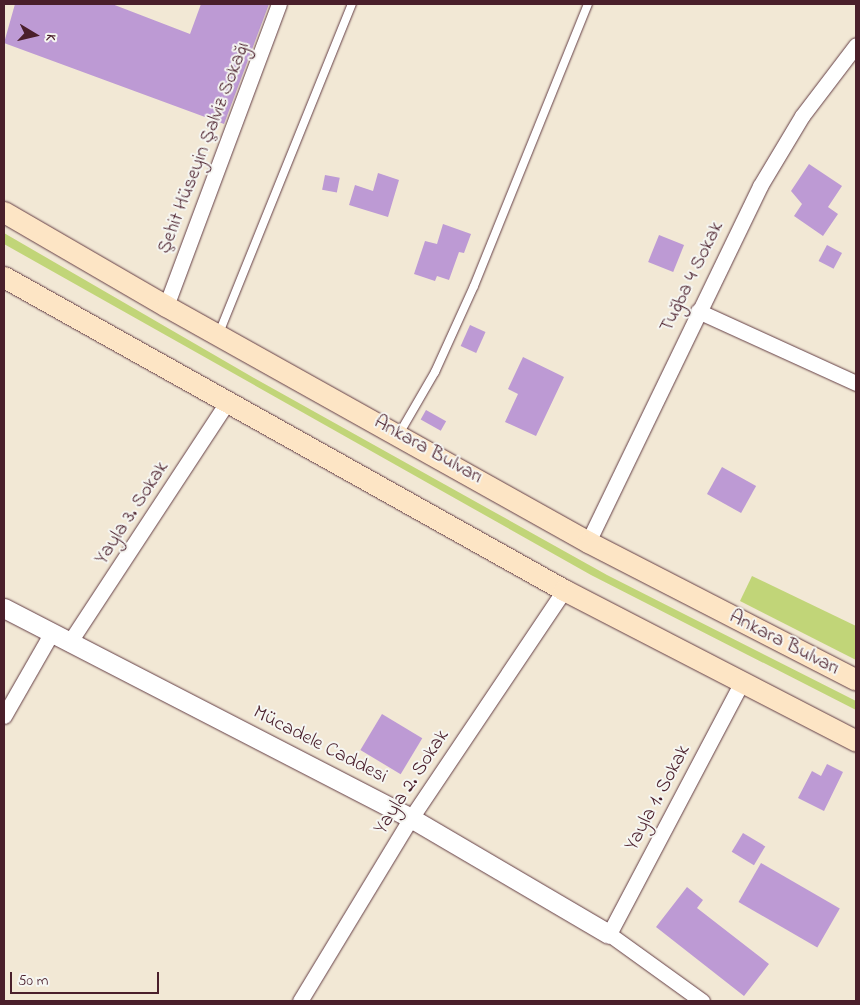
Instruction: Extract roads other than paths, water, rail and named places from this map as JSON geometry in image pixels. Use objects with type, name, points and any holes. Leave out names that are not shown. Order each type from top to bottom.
[{"type":"main road","name":"Ankara Bulvarı","points":[[4,212],[166,306],[399,434],[588,542],[856,680]]},
{"type":"main road","points":[[4,277],[226,404],[564,590],[856,741]]},
{"type":"street","name":"Şehit Hüseyin Şalviz Sokağı","points":[[166,306],[279,4]]},
{"type":"street","name":"Tuğba 4 Sokak","points":[[588,542],[698,311],[768,172],[802,116],[856,44]]},
{"type":"street","points":[[698,311],[856,383]]},
{"type":"street","name":"Yayla 3. Sokak","points":[[70,643],[226,404]]},
{"type":"street","name":"Yayla 2. Sokak","points":[[300,1001],[411,818],[564,590]]},
{"type":"street","name":"Mücadele Caddesi","points":[[4,608],[51,634],[411,818],[609,934]]},
{"type":"street","points":[[4,716],[51,634]]},
{"type":"street","name":"Yayla 1. Sokak","points":[[609,934],[742,682]]},
{"type":"street","points":[[609,934],[702,1001]]},
{"type":"lane","points":[[218,335],[352,4]]},
{"type":"lane","points":[[399,434],[435,372],[474,286],[588,4]]}]
